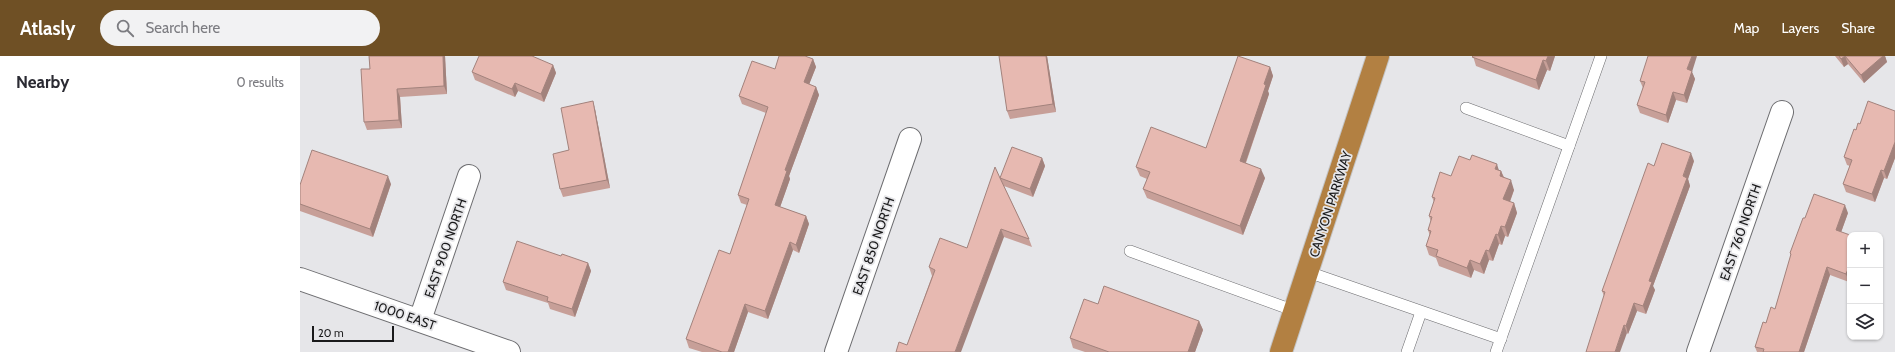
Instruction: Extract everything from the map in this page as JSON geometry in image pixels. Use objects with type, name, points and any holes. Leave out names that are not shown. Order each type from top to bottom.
[{"type":"highway","name":"CANYON PARKWAY","points":[[1281,352],[1378,56]]},
{"type":"street","name":"EAST 760 NORTH","points":[[1698,352],[1782,112]]},
{"type":"street","name":"EAST 850 NORTH","points":[[836,352],[910,139]]},
{"type":"street","name":"EAST 900 NORTH","points":[[420,320],[469,176]]},
{"type":"street","name":"1000 EAST","points":[[300,279],[509,352]]},
{"type":"lane","points":[[1496,352],[1601,56]]},
{"type":"lane","points":[[1466,108],[1569,146]]},
{"type":"lane","points":[[1130,251],[1295,311]]},
{"type":"lane","points":[[1308,272],[1501,339]]},
{"type":"lane","points":[[1407,352],[1421,312]]},
{"type":"building","points":[[369,56],[443,56],[444,86],[397,89],[399,120],[364,122],[361,69],[370,69]]},
{"type":"building","points":[[479,56],[532,56],[553,65],[541,94],[515,83],[512,89],[472,72]]},
{"type":"building","points":[[779,56],[805,56],[813,59],[804,82],[816,87],[785,170],[787,171],[775,205],[806,216],[796,245],[790,242],[765,311],[745,304],[728,352],[722,352],[686,339],[719,250],[730,254],[749,199],[738,195],[768,107],[739,96],[752,61],[775,69]]},
{"type":"building","points":[[999,56],[1046,56],[1053,104],[1007,111]]},
{"type":"building","points":[[1238,56],[1270,67],[1264,84],[1266,85],[1240,161],[1261,169],[1240,226],[1143,189],[1150,172],[1136,167],[1151,127],[1206,148]]},
{"type":"building","points":[[1548,56],[1546,61],[1543,60],[1536,80],[1472,57]]},
{"type":"building","points":[[1648,56],[1692,56],[1687,69],[1692,71],[1684,95],[1673,92],[1666,115],[1637,105],[1645,82],[1640,81]]},
{"type":"building","points":[[1845,56],[1883,56],[1861,75]]},
{"type":"building","points":[[593,101],[607,180],[560,189],[553,154],[569,150],[561,108]]},
{"type":"building","points":[[1868,101],[1895,111],[1895,142],[1884,171],[1881,170],[1872,194],[1843,184],[1852,160],[1844,157],[1854,129],[1856,130],[1858,123],[1860,124]]},
{"type":"building","points":[[1662,143],[1691,153],[1683,176],[1687,178],[1649,281],[1652,282],[1643,306],[1634,303],[1626,326],[1624,325],[1615,352],[1586,352],[1605,292],[1602,291],[1648,163],[1654,166]]},
{"type":"building","points":[[1012,147],[1042,158],[1030,189],[1000,178]]},
{"type":"building","points":[[312,150],[388,176],[370,229],[300,204],[300,185]]},
{"type":"building","points":[[1472,155],[1497,164],[1495,169],[1501,171],[1500,176],[1511,180],[1503,199],[1514,203],[1505,227],[1501,226],[1498,235],[1496,234],[1489,251],[1486,250],[1480,264],[1470,260],[1467,268],[1436,256],[1438,250],[1426,246],[1431,231],[1428,230],[1432,217],[1429,216],[1435,198],[1432,197],[1440,172],[1451,176],[1459,156],[1470,160]]},
{"type":"building","points":[[995,167],[1029,239],[1001,229],[955,352],[896,352],[899,342],[907,345],[935,270],[929,267],[940,238],[967,248]]},
{"type":"building","points":[[1814,194],[1845,205],[1836,230],[1847,234],[1847,272],[1846,274],[1827,267],[1799,352],[1763,352],[1764,349],[1755,347],[1763,322],[1766,323],[1771,307],[1775,309],[1791,254],[1790,253],[1803,218],[1805,218]]},
{"type":"building","points":[[517,241],[561,256],[562,254],[588,263],[572,309],[547,301],[548,297],[503,282]]},
{"type":"building","points":[[1104,286],[1199,321],[1188,352],[1109,352],[1070,338],[1084,299],[1098,304]]}]
